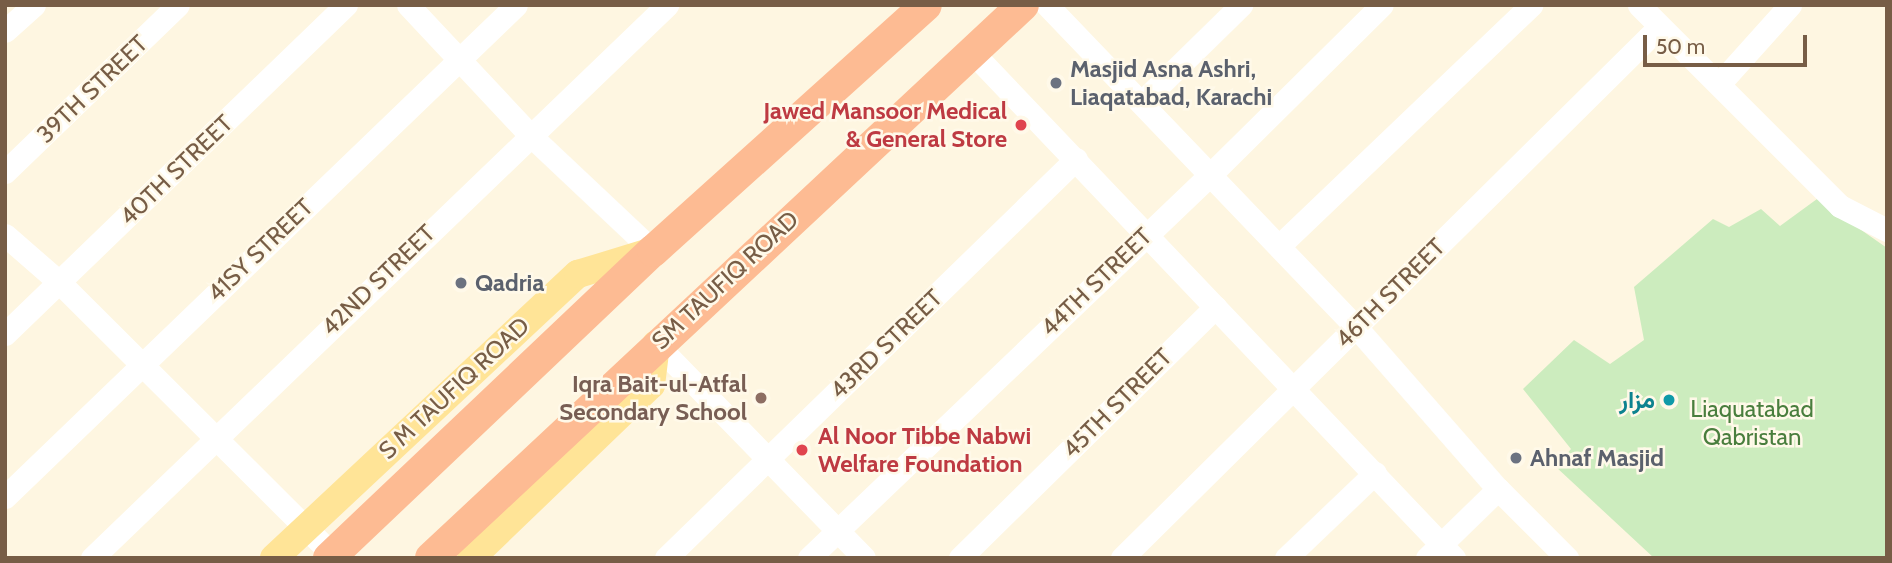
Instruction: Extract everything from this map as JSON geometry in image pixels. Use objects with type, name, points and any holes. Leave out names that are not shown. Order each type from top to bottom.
[{"type":"highway","points":[[331,556],[653,251],[926,5]]},
{"type":"highway","name":"SM TAUFIQ ROAD","points":[[431,558],[656,344],[1023,5]]},
{"type":"main road","name":"S M TAUFIQ ROAD","points":[[274,558],[578,274],[653,251]]},
{"type":"main road","points":[[471,558],[651,386],[656,344]]},
{"type":"street","points":[[5,31],[34,5]]},
{"type":"street","name":"39TH STREET","points":[[5,173],[178,5]]},
{"type":"street","name":"40TH STREET","points":[[5,334],[346,5]]},
{"type":"street","points":[[408,5],[530,135],[653,251]]},
{"type":"street","name":"41SY STREET","points":[[5,496],[516,5]]},
{"type":"street","name":"42ND STREET","points":[[92,558],[667,5]]},
{"type":"street","points":[[1046,5],[1356,327],[1498,489],[1567,558]]},
{"type":"street","points":[[1142,102],[1241,5]]},
{"type":"street","name":"44TH STREET","points":[[809,558],[1210,174],[1382,5]]},
{"type":"street","points":[[1279,246],[1531,5]]},
{"type":"street","points":[[1639,5],[1720,83],[1840,206],[1887,230]]},
{"type":"street","points":[[1720,83],[1790,5]]},
{"type":"street","name":"46TH STREET","points":[[1122,558],[1659,27]]},
{"type":"street","points":[[972,52],[1375,473],[1441,553],[1498,489]]},
{"type":"street","name":"43RD STREET","points":[[666,558],[1076,159]]},
{"type":"street","points":[[5,235],[59,282],[331,556]]},
{"type":"street","name":"45TH STREET","points":[[960,558],[1215,307]]},
{"type":"street","points":[[656,344],[864,558]]},
{"type":"street","points":[[1286,558],[1375,473]]},
{"type":"green space","name":"Liaquatabad Qabristan","points":[[1817,199],[1887,248],[1887,558],[1654,558],[1556,467],[1571,449],[1523,389],[1574,340],[1610,364],[1644,340],[1634,287],[1713,219],[1729,227],[1761,209],[1780,226]]},
{"type":"place","name":"Masjid Asna Ashri, Liaqatabad, Karachi","points":[[1056,83]]},
{"type":"place","name":"Jawed Mansoor Medical & General Store","points":[[1021,125]]},
{"type":"place","name":"Qadria","points":[[461,283]]},
{"type":"place","name":"Iqra Bait-ul-Atfal Secondary School","points":[[761,398]]},
{"type":"place","name":"مزار","points":[[1669,400]]},
{"type":"place","name":"Al Noor Tibbe Nabwi Welfare Foundation","points":[[802,450]]},
{"type":"place","name":"Ahnaf Masjid","points":[[1516,458]]}]
